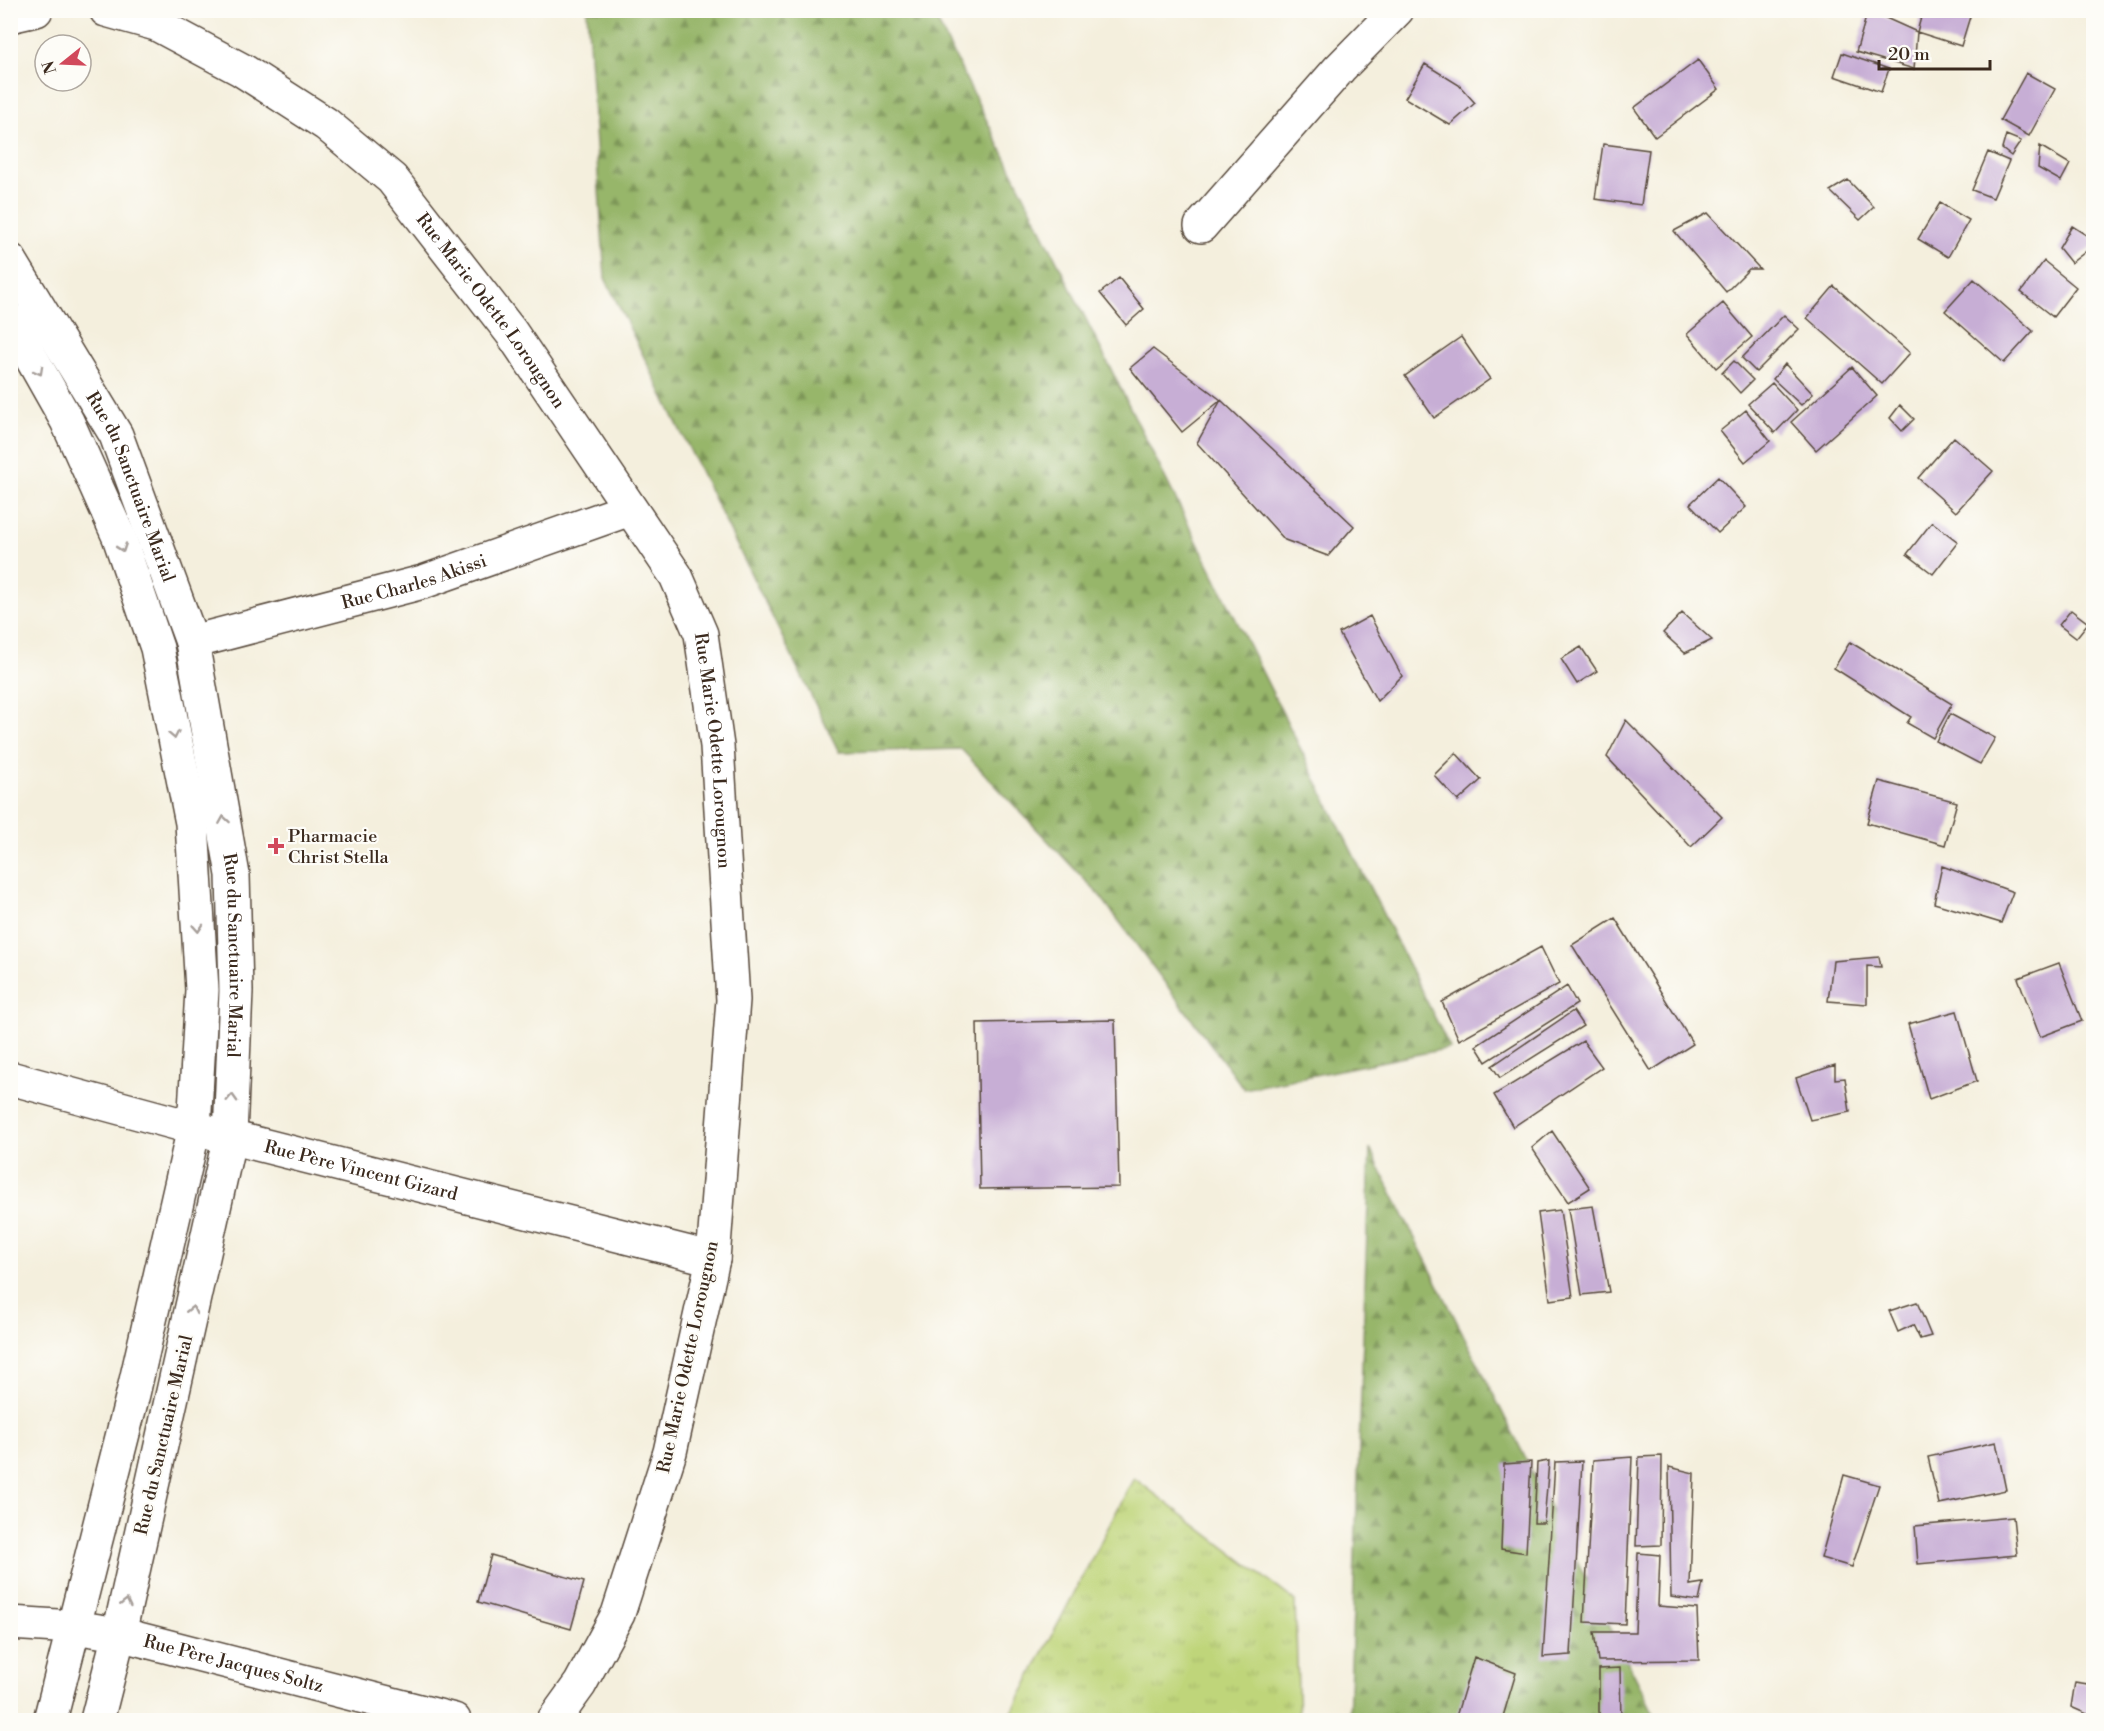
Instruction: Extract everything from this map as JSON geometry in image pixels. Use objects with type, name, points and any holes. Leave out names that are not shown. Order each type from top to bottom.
[{"type":"street","points":[[10,16],[36,10]]},
{"type":"street","name":"Rue Marie Odette Lorougnon","points":[[106,10],[156,24],[242,70],[326,124],[392,179],[511,332],[676,576],[701,634],[717,746],[733,1000],[712,1259],[670,1452],[618,1614],[580,1684],[554,1720]]},
{"type":"street","points":[[1202,226],[1340,68],[1397,10]]},
{"type":"street","name":"Rue du Sanctuaire Marial","points":[[10,260],[116,435],[192,642],[233,875],[236,991],[230,1136],[120,1634],[97,1720]]},
{"type":"street","name":"Rue du Sanctuaire Marial","points":[[10,320],[67,421],[119,537],[157,648],[192,823],[202,990],[194,1128],[133,1394],[50,1720]]},
{"type":"street","name":"Rue Charles Akissi","points":[[192,642],[423,582],[630,509]]},
{"type":"street","name":"Rue Père Vincent Gizard","points":[[10,1078],[194,1128],[712,1259]]},
{"type":"street","name":"Rue Père Jacques Soltz","points":[[10,1623],[73,1627],[120,1634],[454,1720]]},
{"type":"green space","points":[[587,11],[932,11],[1450,1048],[1244,1089],[1101,897],[961,749],[839,752],[605,278]]},
{"type":"green space","points":[[1370,1149],[1657,1720],[1349,1720]]},
{"type":"green space","points":[[1134,1478],[1295,1601],[1299,1720],[1008,1720]]},
{"type":"building","points":[[1868,10],[1917,32],[1914,69],[1856,52]]},
{"type":"building","points":[[1923,10],[1972,10],[1961,46],[1917,32]]},
{"type":"building","points":[[1842,53],[1889,69],[1881,92],[1834,76]]},
{"type":"building","points":[[1698,60],[1719,89],[1655,137],[1634,108]]},
{"type":"building","points":[[1425,64],[1459,85],[1475,103],[1450,125],[1405,98]]},
{"type":"building","points":[[2026,73],[2055,89],[2029,136],[2000,120]]},
{"type":"building","points":[[2006,135],[2021,141],[2011,156],[2002,149]]},
{"type":"building","points":[[1603,144],[1649,150],[1641,205],[1595,199]]},
{"type":"building","points":[[2040,146],[2070,164],[2061,181],[2038,168]]},
{"type":"building","points":[[1988,152],[2009,161],[1993,198],[1972,190]]},
{"type":"building","points":[[1848,180],[1874,207],[1860,220],[1830,191]]},
{"type":"building","points":[[1940,203],[1969,220],[1948,257],[1918,239]]},
{"type":"building","points":[[1708,213],[1760,269],[1749,269],[1726,292],[1674,231]]},
{"type":"building","points":[[2072,226],[2094,240],[2094,245],[2071,263],[2059,248]]},
{"type":"building","points":[[2044,261],[2076,287],[2053,317],[2021,292]]},
{"type":"building","points":[[1119,278],[1144,309],[1126,325],[1100,293]]},
{"type":"building","points":[[1974,279],[2033,331],[2004,363],[1945,311]]},
{"type":"building","points":[[1834,286],[1910,353],[1882,384],[1807,318]]},
{"type":"building","points":[[1723,303],[1752,337],[1716,368],[1687,334]]},
{"type":"building","points":[[1784,315],[1799,329],[1756,372],[1742,358]]},
{"type":"building","points":[[1461,337],[1490,379],[1434,418],[1405,376]]},
{"type":"building","points":[[1153,349],[1221,400],[1182,432],[1130,368]]},
{"type":"building","points":[[1734,361],[1753,380],[1740,393],[1722,373]]},
{"type":"building","points":[[1785,364],[1813,394],[1801,405],[1773,379]]},
{"type":"building","points":[[1852,367],[1877,396],[1816,450],[1791,422]]},
{"type":"building","points":[[1772,383],[1797,410],[1775,433],[1748,404]]},
{"type":"building","points":[[1221,400],[1354,526],[1328,556],[1285,540],[1197,443]]},
{"type":"building","points":[[1900,405],[1914,419],[1902,431],[1890,418]]},
{"type":"building","points":[[1746,410],[1770,441],[1745,462],[1720,431]]},
{"type":"building","points":[[1954,437],[1993,471],[1956,512],[1918,478]]},
{"type":"building","points":[[1718,477],[1746,507],[1718,533],[1690,504]]},
{"type":"building","points":[[1932,522],[1958,542],[1933,574],[1907,554]]},
{"type":"building","points":[[2071,610],[2088,623],[2076,638],[2059,625]]},
{"type":"building","points":[[1682,613],[1712,640],[1685,653],[1663,633]]},
{"type":"building","points":[[1370,616],[1402,676],[1377,701],[1339,633]]},
{"type":"building","points":[[1850,642],[1952,704],[1933,738],[1907,723],[1911,717],[1834,668]]},
{"type":"building","points":[[1581,647],[1597,671],[1577,684],[1561,659]]},
{"type":"building","points":[[1950,714],[1995,738],[1980,764],[1936,741]]},
{"type":"building","points":[[1626,720],[1722,817],[1691,847],[1607,757]]},
{"type":"building","points":[[1456,753],[1481,780],[1458,801],[1434,775]]},
{"type":"building","points":[[1879,781],[1957,802],[1945,845],[1867,823]]},
{"type":"building","points":[[1942,866],[2013,892],[2001,923],[1934,903]]},
{"type":"building","points":[[1615,918],[1693,1044],[1651,1071],[1572,945]]},
{"type":"building","points":[[1541,947],[1559,984],[1459,1040],[1442,1002]]},
{"type":"building","points":[[1879,957],[1881,967],[1867,966],[1867,1004],[1828,1001],[1833,961]]},
{"type":"building","points":[[2059,963],[2082,1021],[2040,1037],[2018,978]]},
{"type":"building","points":[[1567,986],[1577,1004],[1486,1062],[1476,1046]]},
{"type":"building","points":[[1573,1011],[1583,1026],[1500,1078],[1492,1066]]},
{"type":"building","points":[[1957,1011],[1977,1081],[1929,1099],[1908,1024]]},
{"type":"building","points":[[1115,1020],[1119,1187],[980,1189],[977,1023]]},
{"type":"building","points":[[1583,1041],[1602,1067],[1513,1127],[1494,1095]]},
{"type":"building","points":[[1835,1065],[1835,1079],[1845,1078],[1850,1112],[1810,1120],[1796,1078]]},
{"type":"building","points":[[1552,1131],[1590,1188],[1568,1202],[1532,1148]]},
{"type":"building","points":[[1593,1206],[1609,1292],[1582,1295],[1568,1209]]},
{"type":"building","points":[[1560,1210],[1573,1297],[1550,1300],[1538,1213]]},
{"type":"building","points":[[1917,1302],[1931,1336],[1920,1339],[1913,1325],[1898,1332],[1889,1311]]},
{"type":"building","points":[[1996,1442],[2006,1490],[1939,1504],[1928,1457]]},
{"type":"building","points":[[1662,1456],[1661,1545],[1636,1546],[1639,1457]]},
{"type":"building","points":[[1632,1457],[1625,1624],[1584,1622],[1593,1460]]},
{"type":"building","points":[[1549,1461],[1544,1523],[1534,1523],[1537,1463]]},
{"type":"building","points":[[1582,1461],[1571,1655],[1543,1657],[1555,1462]]},
{"type":"building","points":[[1531,1462],[1526,1553],[1501,1549],[1504,1464]]},
{"type":"building","points":[[1669,1467],[1694,1473],[1690,1585],[1703,1583],[1699,1601],[1671,1597]]},
{"type":"building","points":[[1844,1475],[1879,1485],[1852,1567],[1821,1558]]},
{"type":"building","points":[[2013,1517],[2017,1555],[1918,1564],[1915,1526]]},
{"type":"building","points":[[1638,1553],[1660,1555],[1658,1606],[1697,1609],[1699,1660],[1598,1661],[1594,1632],[1635,1632]]},
{"type":"building","points":[[491,1555],[584,1582],[571,1629],[478,1602]]},
{"type":"building","points":[[1474,1657],[1516,1673],[1502,1720],[1455,1720]]},
{"type":"building","points":[[1620,1668],[1621,1720],[1594,1720],[1599,1718],[1599,1669]]},
{"type":"building","points":[[2075,1682],[2094,1685],[2094,1717],[2071,1707]]},
{"type":"place","name":"Pharmacie Christ Stella","points":[[276,846]]}]
